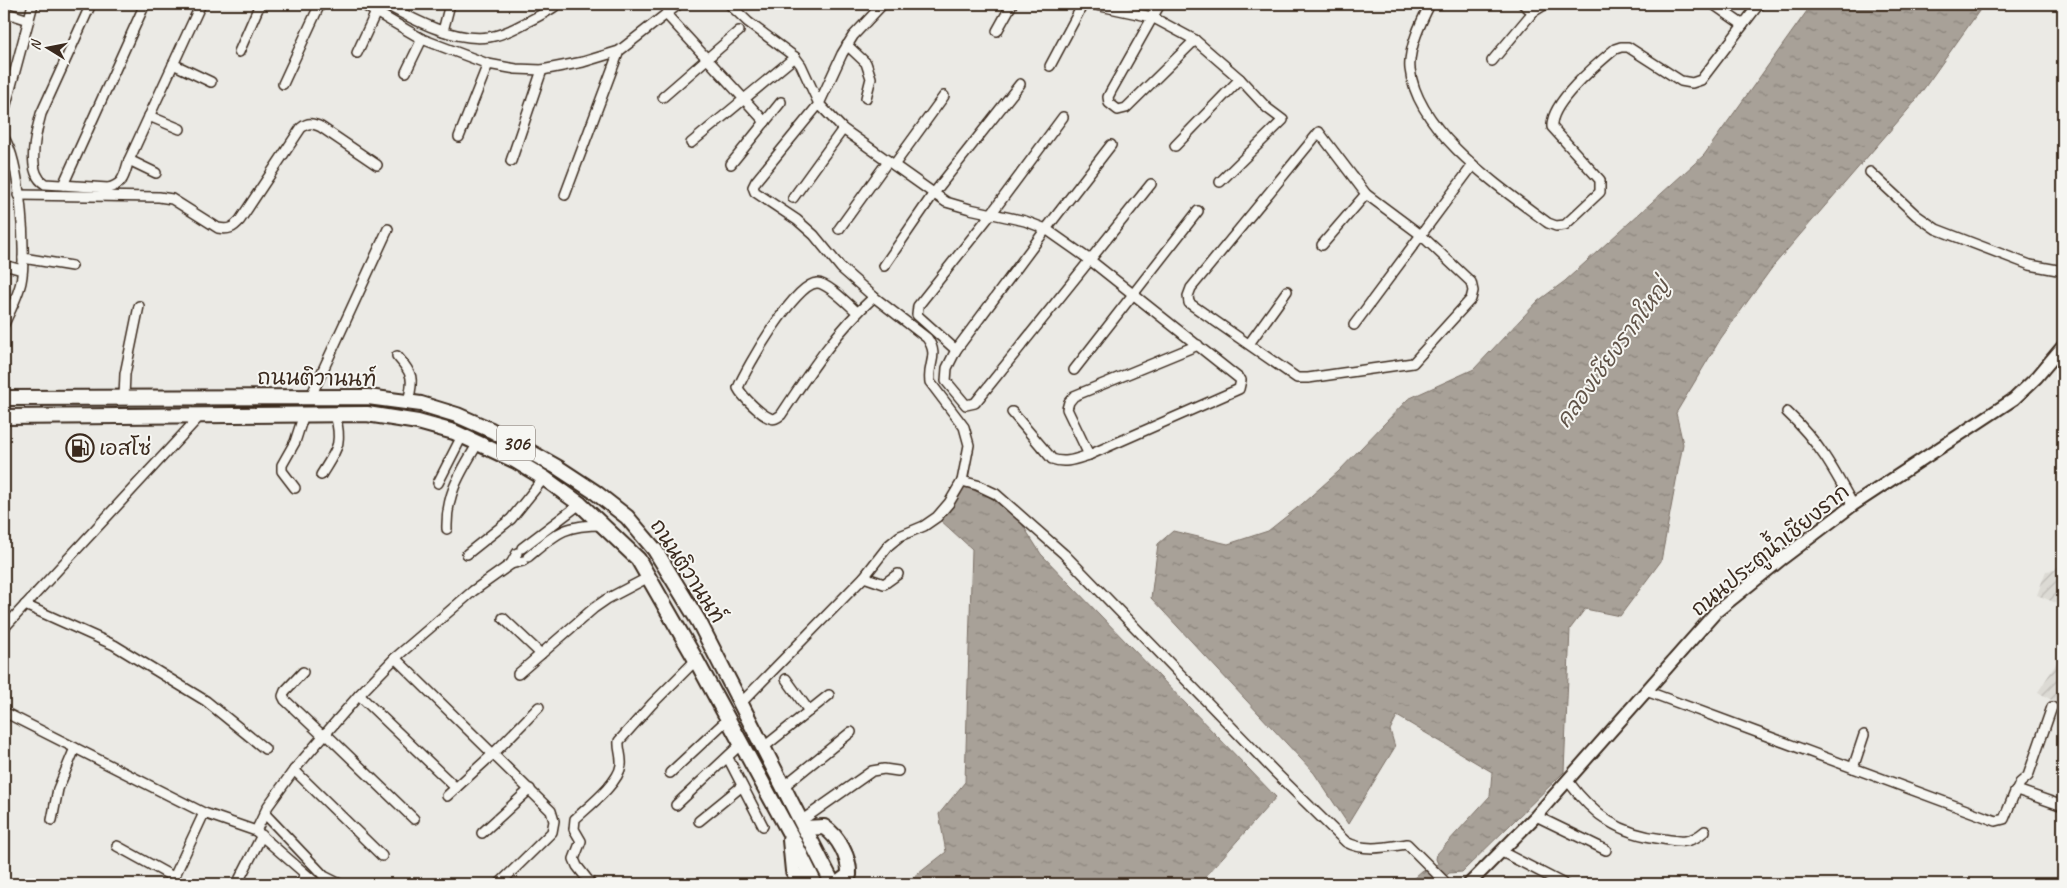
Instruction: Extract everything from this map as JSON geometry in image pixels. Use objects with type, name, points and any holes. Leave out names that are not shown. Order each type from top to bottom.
[{"type":"main road","name":"ถนนติวานนท์","points":[[4,398],[368,397],[420,404],[457,415],[491,430],[557,467],[595,492],[627,517],[650,544],[674,579],[699,622],[833,884]]},
{"type":"main road","name":"ถนนติวานนท์","points":[[4,417],[367,414],[418,422],[462,436],[516,461],[544,478],[580,504],[638,559],[696,660],[815,884]]},
{"type":"main road","points":[[803,824],[824,827],[837,839],[849,867],[849,875],[837,884]]},
{"type":"main road","points":[[790,834],[790,853],[793,871],[801,884]]},
{"type":"street","points":[[4,112],[33,4]]},
{"type":"street","points":[[90,4],[41,114],[36,132],[33,162],[35,174],[44,184],[99,188],[116,186],[122,180],[129,160],[201,4]]},
{"type":"street","points":[[63,185],[145,4]]},
{"type":"street","points":[[239,52],[260,4]]},
{"type":"street","points":[[283,84],[320,4]]},
{"type":"street","points":[[362,4],[422,39],[488,64],[516,69],[542,70],[583,62],[619,52],[679,4]]},
{"type":"street","points":[[385,4],[414,20],[443,31],[489,37],[508,32],[549,11],[558,4]]},
{"type":"street","points":[[443,31],[450,4]]},
{"type":"street","points":[[729,4],[748,22],[795,57],[801,65],[818,104],[843,129],[946,202],[1025,221],[1046,229],[1134,294],[1241,380],[1239,389],[1089,455],[1068,462],[1052,459],[1012,412]]},
{"type":"street","points":[[741,703],[864,577],[889,545],[900,536],[924,526],[936,517],[949,503],[962,481],[968,445],[964,427],[930,382],[934,353],[933,346],[927,338],[874,297],[841,268],[833,256],[803,225],[755,192],[754,187],[756,181],[818,104],[853,36],[883,4]]},
{"type":"street","points":[[997,31],[1012,4]]},
{"type":"street","points":[[1050,66],[1083,4]]},
{"type":"street","points":[[1090,4],[1152,17],[1195,40],[1240,79],[1267,108],[1283,120],[1220,182]]},
{"type":"street","points":[[1160,4],[1108,97],[1109,103],[1118,110],[1126,108],[1195,40]]},
{"type":"street","points":[[1430,4],[1416,33],[1410,68],[1418,100],[1441,132],[1473,165],[1548,223],[1556,226],[1565,225],[1600,192],[1601,186],[1600,180],[1552,127],[1551,121],[1554,114],[1576,83],[1615,49],[1621,47],[1628,47],[1681,81],[1692,83],[1701,80],[1759,4]]},
{"type":"street","points":[[1523,4],[1533,12]]},
{"type":"street","points":[[1492,61],[1533,12],[1546,4]]},
{"type":"street","points":[[1713,4],[1743,25]]},
{"type":"street","points":[[4,12],[29,20]]},
{"type":"street","points":[[357,53],[376,12]]},
{"type":"street","points":[[666,14],[742,100],[765,122]]},
{"type":"street","points":[[663,97],[739,31]]},
{"type":"street","points":[[406,72],[422,39]]},
{"type":"street","points":[[847,45],[866,63],[872,78],[866,98]]},
{"type":"street","points":[[565,194],[619,52]]},
{"type":"street","points":[[691,142],[795,57]]},
{"type":"street","points":[[173,64],[211,82]]},
{"type":"street","points":[[459,137],[488,64]]},
{"type":"street","points":[[511,161],[542,70]]},
{"type":"street","points":[[1175,146],[1240,79]]},
{"type":"street","points":[[884,266],[934,193],[1020,84]]},
{"type":"street","points":[[839,230],[944,96]]},
{"type":"street","points":[[731,164],[781,102]]},
{"type":"street","points":[[149,116],[180,129]]},
{"type":"street","points":[[956,350],[917,315],[916,310],[1063,117]]},
{"type":"street","points":[[18,195],[159,197],[172,199],[218,228],[226,230],[234,228],[240,220],[300,128],[306,123],[312,123],[321,127],[377,165]]},
{"type":"street","points":[[793,198],[843,129]]},
{"type":"street","points":[[1319,132],[1366,194],[1421,235],[1471,282],[1473,291],[1471,299],[1413,363],[1297,378],[1189,303],[1188,296],[1191,288],[1319,132]]},
{"type":"street","points":[[4,138],[10,149],[18,195],[23,258],[21,281],[17,295],[4,324]]},
{"type":"street","points":[[1111,145],[956,350],[947,368],[946,381],[966,405],[975,403],[1151,184]]},
{"type":"street","points":[[129,160],[156,173]]},
{"type":"street","points":[[1354,325],[1473,165]]},
{"type":"street","points":[[1870,172],[1916,215],[1936,229],[2030,265],[2063,271]]},
{"type":"street","points":[[1322,245],[1366,194]]},
{"type":"street","points":[[1074,370],[1198,211]]},
{"type":"street","points":[[311,396],[388,229]]},
{"type":"street","points":[[23,258],[72,266]]},
{"type":"street","points":[[4,265],[22,270]]},
{"type":"street","points":[[857,312],[825,285],[818,283],[810,285],[785,311],[762,342],[738,388],[741,395],[769,418],[775,419],[781,416],[824,351],[857,312],[874,297]]},
{"type":"street","points":[[1249,344],[1287,291]]},
{"type":"street","points":[[124,397],[124,374],[139,306]]},
{"type":"street","points":[[1089,455],[1068,409],[1069,402],[1074,396],[1198,345]]},
{"type":"street","name":"ถนนประตูน้ำเชียงราก","points":[[1475,882],[1568,781],[1716,612],[1853,504],[2014,398],[2037,377],[2063,346]]},
{"type":"street","points":[[397,356],[410,372],[412,380],[408,402]]},
{"type":"street","points":[[1787,412],[1808,432],[1826,456],[1853,504]]},
{"type":"street","points":[[295,488],[282,471],[282,465],[295,442],[304,414]]},
{"type":"street","points":[[320,475],[339,441],[340,432],[335,414]]},
{"type":"street","points":[[4,628],[200,416]]},
{"type":"street","points":[[438,483],[462,436]]},
{"type":"street","points":[[447,529],[447,513],[454,486],[478,443]]},
{"type":"street","points":[[467,554],[511,519],[544,478]]},
{"type":"street","points":[[962,481],[977,485],[996,494],[1064,554],[1276,773],[1346,842],[1356,848],[1407,844],[1445,882]]},
{"type":"street","points":[[510,564],[519,550],[580,504]]},
{"type":"street","points":[[237,884],[259,833],[268,806],[294,770],[324,734],[395,658],[473,591],[510,564],[526,559],[558,533],[570,527],[604,525]]},
{"type":"street","points":[[540,534],[546,542]]},
{"type":"street","points":[[864,577],[884,584],[898,574]]},
{"type":"street","points":[[518,674],[581,618],[601,604],[650,578]]},
{"type":"street","points":[[25,605],[114,645],[206,701],[264,749]]},
{"type":"street","points":[[503,618],[541,654]]},
{"type":"street","points":[[395,658],[551,811],[554,821],[552,832],[500,884]]},
{"type":"street","points":[[591,884],[574,859],[581,841],[574,829],[575,819],[598,798],[621,770],[622,756],[618,746],[619,741],[652,704],[696,660]]},
{"type":"street","points":[[303,672],[285,691],[283,696],[285,700],[414,819]]},
{"type":"street","points":[[786,679],[809,711]]},
{"type":"street","points":[[1646,691],[1999,822],[2004,819],[2014,792],[2028,776],[2052,707]]},
{"type":"street","points":[[359,695],[456,788]]},
{"type":"street","points":[[764,747],[829,695]]},
{"type":"street","points":[[447,796],[494,753],[539,706]]},
{"type":"street","points":[[4,712],[204,813],[259,833],[317,884]]},
{"type":"street","points":[[670,773],[728,719]]},
{"type":"street","points":[[784,786],[851,732]]},
{"type":"street","points":[[1853,768],[1864,735]]},
{"type":"street","points":[[676,805],[741,744]]},
{"type":"street","points":[[52,820],[58,789],[75,748]]},
{"type":"street","points":[[728,758],[763,826]]},
{"type":"street","points":[[803,824],[872,771],[884,769],[898,771]]},
{"type":"street","points":[[294,770],[382,856]]},
{"type":"street","points":[[1568,781],[1583,802],[1612,825],[1630,833],[1645,837],[1688,842],[1697,838],[1705,831]]},
{"type":"street","points":[[699,821],[742,786]]},
{"type":"street","points":[[482,833],[530,789]]},
{"type":"street","points":[[2017,790],[2063,806]]},
{"type":"street","points":[[116,846],[173,881],[204,813]]},
{"type":"street","points":[[265,814],[324,876],[340,884]]},
{"type":"street","points":[[1536,816],[1606,850]]},
{"type":"street","points":[[1502,852],[1564,884]]},
{"type":"street","points":[[300,884],[305,874]]},
{"type":"shaded area","points":[[2063,559],[2063,606],[2037,595],[2046,571],[2055,570]]},
{"type":"shaded area","points":[[2063,653],[2063,707],[2038,692]]},
{"type":"water","name":"คลองเชียงรากใหญ่","points":[[1812,4],[1984,4],[1913,104],[1774,265],[1721,338],[1676,413],[1683,444],[1661,561],[1620,616],[1585,609],[1570,629],[1564,772],[1462,872],[1449,873],[1439,884],[1407,884],[1423,870],[1431,872],[1438,864],[1437,854],[1490,796],[1492,772],[1397,716],[1390,730],[1395,747],[1348,824],[1314,773],[1151,598],[1158,544],[1173,531],[1228,544],[1268,531],[1338,472],[1408,399],[1474,369],[1538,301],[1565,281],[1704,155]]},
{"type":"water","points":[[964,486],[989,497],[1015,513],[1041,554],[1276,797],[1199,884],[905,884],[946,852],[939,814],[965,782],[972,549],[939,519]]},
{"type":"place","name":"เอสโซ่","points":[[80,448]]}]
